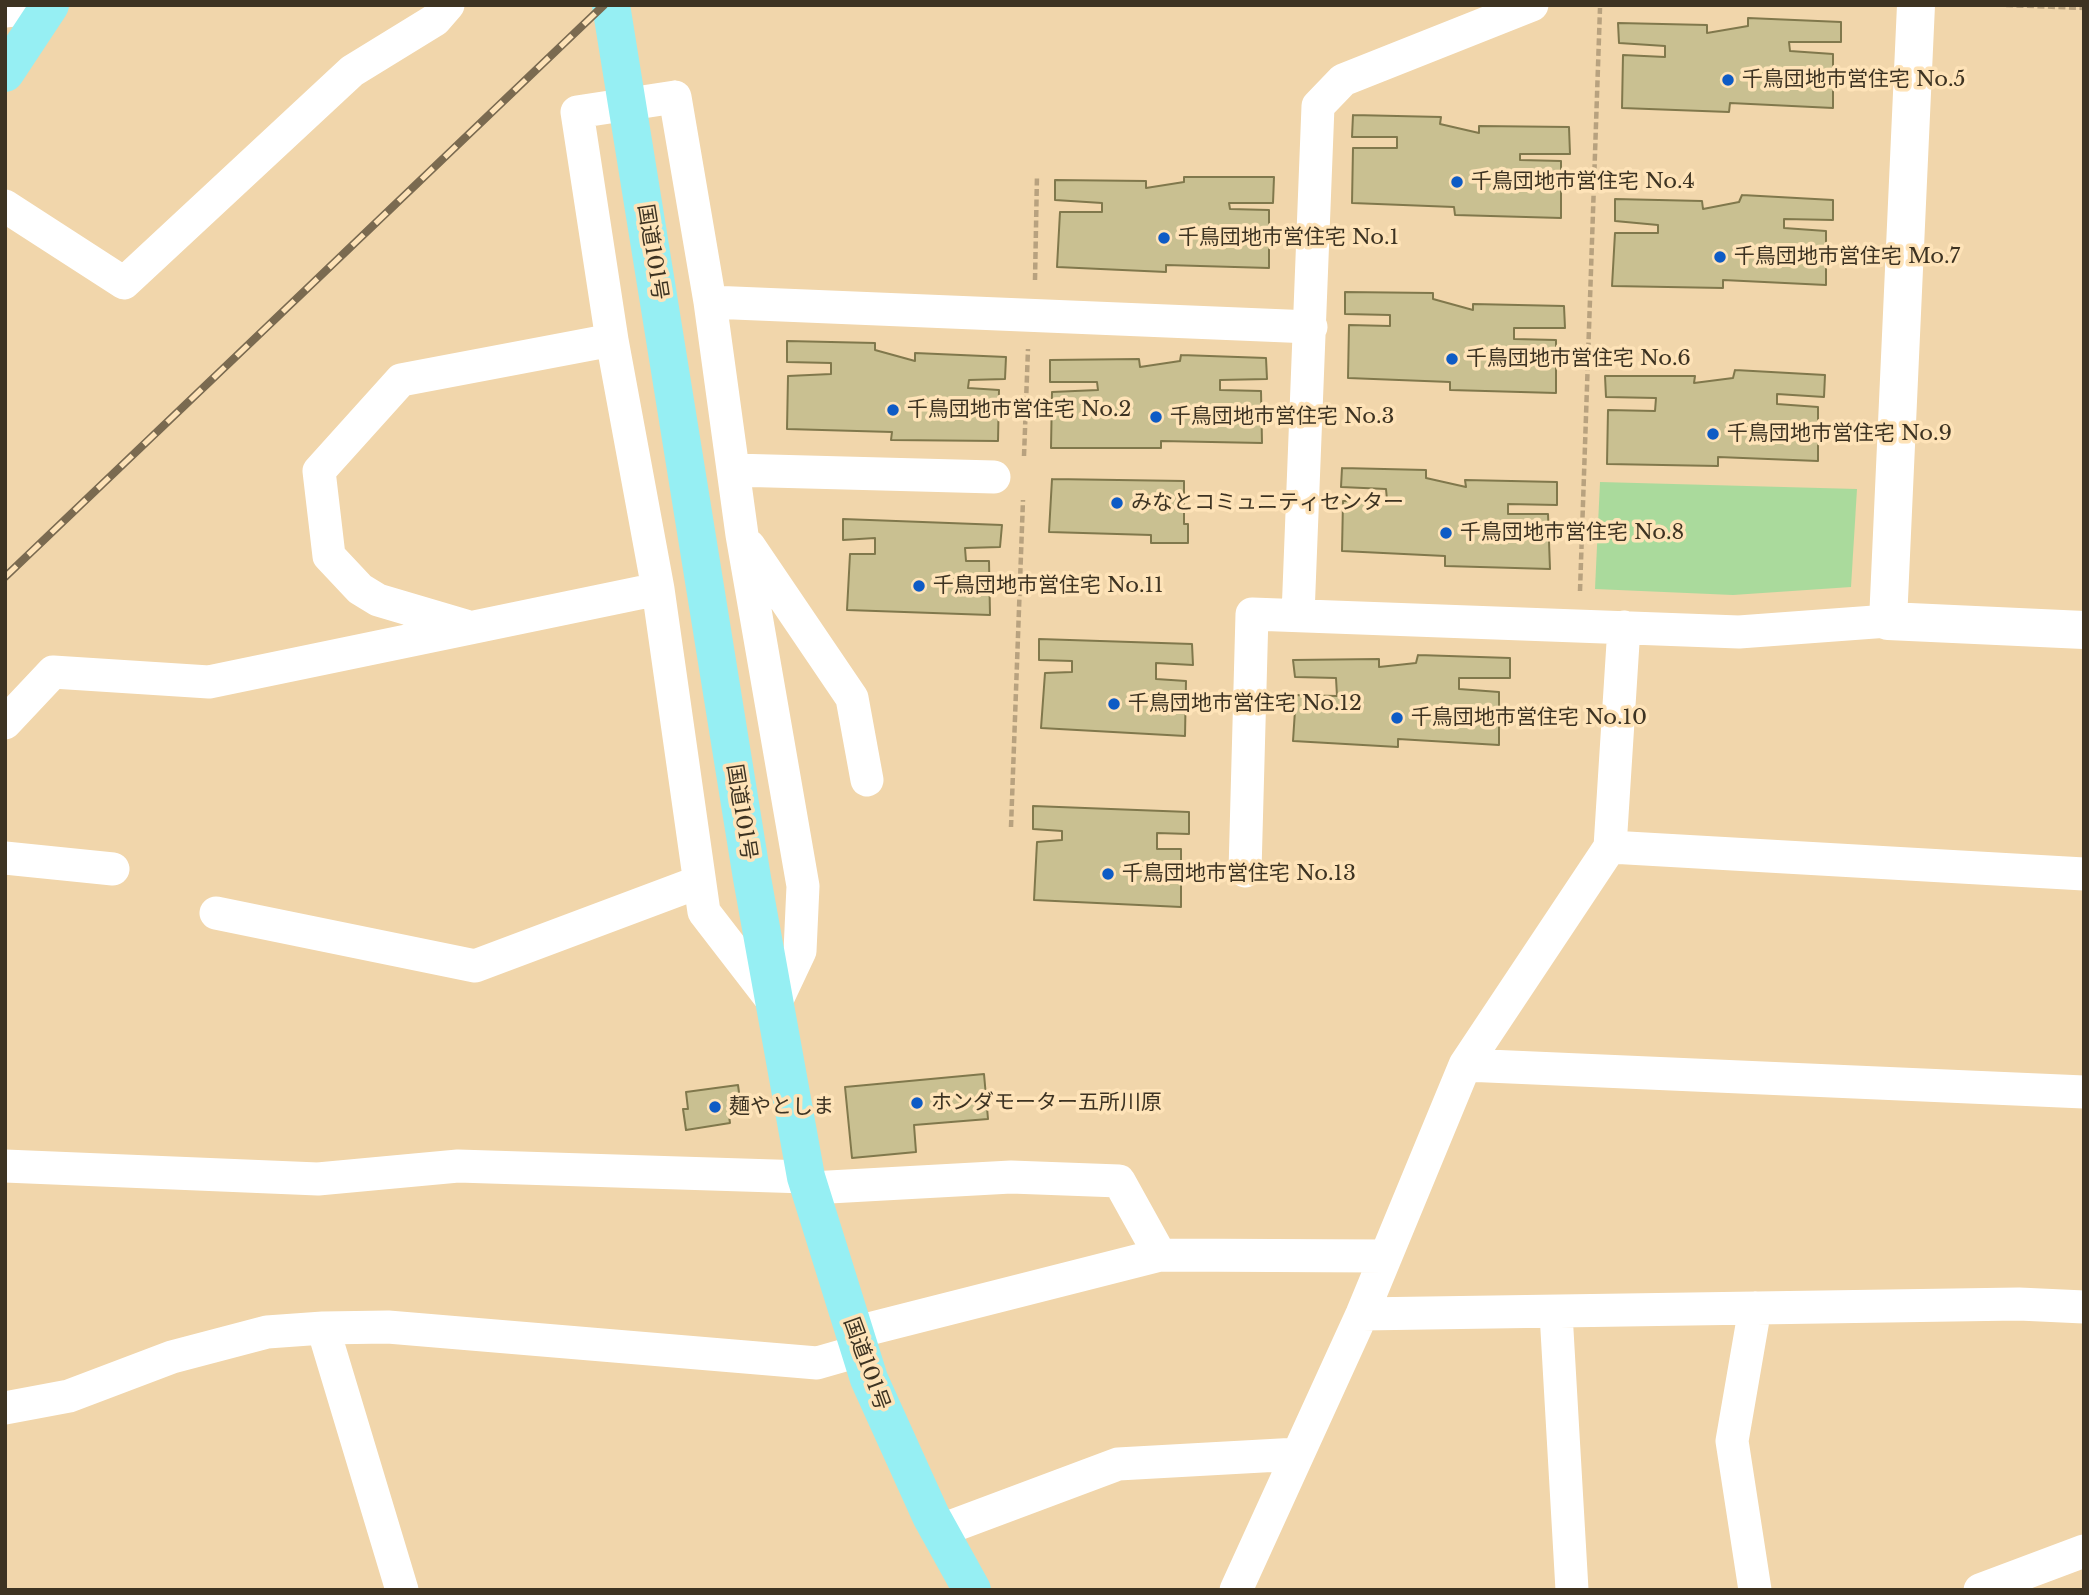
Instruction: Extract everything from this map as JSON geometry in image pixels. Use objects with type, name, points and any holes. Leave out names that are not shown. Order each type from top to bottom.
[{"type":"highway","name":"国道101号","points":[[611,5],[752,878],[809,1182],[856,1342],[939,1531],[972,1590]]},
{"type":"highway","points":[[5,73],[50,6]]},
{"type":"street","points":[[5,206],[124,283],[352,71],[435,20],[448,5]]},
{"type":"street","points":[[1298,615],[1318,106],[1343,80],[1532,5]]},
{"type":"street","points":[[1888,621],[1916,5]]},
{"type":"street","points":[[5,11],[50,6]]},
{"type":"street","points":[[675,97],[710,302],[742,535],[803,886],[800,951],[775,1004],[704,912],[658,589],[612,340],[577,112],[675,97]]},
{"type":"street","points":[[710,302],[1311,327]]},
{"type":"street","points":[[472,628],[378,600],[360,589],[329,556],[319,471],[401,380],[612,340]]},
{"type":"street","points":[[733,470],[993,477]]},
{"type":"street","points":[[742,535],[852,698],[867,780]]},
{"type":"street","points":[[5,723],[53,672],[209,682],[658,589]]},
{"type":"street","points":[[1245,872],[1252,614],[1739,632],[1888,621],[2084,630]]},
{"type":"street","points":[[1236,1590],[1362,1314],[1465,1065],[1610,847],[1624,627]]},
{"type":"street","points":[[1610,847],[2084,874]]},
{"type":"street","points":[[5,858],[113,869]]},
{"type":"street","points":[[216,913],[475,966],[699,882]]},
{"type":"street","points":[[1465,1065],[2084,1092]]},
{"type":"street","points":[[5,1166],[318,1179],[458,1166],[809,1182],[1012,1177],[1119,1181],[1160,1255]]},
{"type":"street","points":[[5,1408],[69,1396],[172,1357],[267,1332],[388,1327],[817,1363],[856,1342],[1160,1255],[1386,1256]]},
{"type":"street","points":[[1362,1314],[2019,1304],[2084,1307]]},
{"type":"street","points":[[1755,1308],[1731,1441],[1755,1590]]},
{"type":"street","points":[[1556,1313],[1572,1590]]},
{"type":"street","points":[[323,1328],[402,1590]]},
{"type":"street","points":[[939,1531],[1118,1464],[1298,1454]]},
{"type":"street","points":[[1980,1590],[2084,1550]]},
{"type":"path","points":[[2006,5],[2084,8]]},
{"type":"path","points":[[1580,601],[1600,8]]},
{"type":"path","points":[[1035,290],[1037,175]]},
{"type":"path","points":[[1024,464],[1028,338]]},
{"type":"path","points":[[1012,827],[1023,492]]},
{"type":"green space","points":[[1600,482],[1857,489],[1851,587],[1733,595],[1595,589]]},
{"type":"building","name":"千鳥団地市営住宅 No.5","points":[[1748,18],[1841,22],[1841,42],[1789,42],[1790,51],[1833,54],[1833,108],[1730,103],[1729,112],[1622,108],[1623,55],[1665,57],[1665,46],[1619,43],[1618,23],[1707,25],[1707,33],[1748,26]]},
{"type":"building","name":"千鳥団地市営住宅 No.4","points":[[1353,115],[1441,117],[1440,124],[1479,133],[1479,126],[1569,127],[1570,154],[1520,154],[1520,160],[1561,161],[1561,218],[1455,215],[1454,207],[1352,203],[1353,148],[1397,148],[1397,137],[1352,137]]},
{"type":"building","name":"千鳥団地市営住宅 No.1","points":[[1184,177],[1274,177],[1273,203],[1229,203],[1230,209],[1269,210],[1269,268],[1166,265],[1166,272],[1057,267],[1060,212],[1102,212],[1102,203],[1055,200],[1055,180],[1146,181],[1146,188],[1184,182]]},
{"type":"building","name":"千鳥団地市営住宅 Mo.7","points":[[1742,195],[1833,200],[1833,220],[1784,219],[1784,228],[1826,231],[1826,285],[1723,280],[1723,288],[1612,286],[1615,233],[1658,233],[1658,225],[1615,221],[1615,199],[1702,201],[1703,209],[1739,202]]},
{"type":"building","name":"千鳥団地市営住宅 No.6","points":[[1345,292],[1433,293],[1433,299],[1473,310],[1473,304],[1564,306],[1565,328],[1514,328],[1514,339],[1556,340],[1556,393],[1450,390],[1450,382],[1348,378],[1349,325],[1390,326],[1390,315],[1345,314]]},
{"type":"building","name":"千鳥団地市営住宅 No.2","points":[[787,341],[875,343],[875,350],[915,361],[915,353],[1006,357],[1005,379],[969,380],[968,388],[999,390],[998,441],[891,440],[892,432],[787,429],[788,376],[831,374],[831,363],[787,362]]},
{"type":"building","name":"千鳥団地市営住宅 No.3","points":[[1181,355],[1266,358],[1267,379],[1220,380],[1220,390],[1261,391],[1262,443],[1161,441],[1161,448],[1051,448],[1052,392],[1098,390],[1097,382],[1050,382],[1050,360],[1139,359],[1140,367],[1180,361]]},
{"type":"building","name":"千鳥団地市営住宅 No.9","points":[[1735,370],[1825,375],[1824,397],[1777,394],[1777,404],[1818,407],[1818,461],[1718,457],[1718,466],[1607,464],[1608,410],[1655,411],[1656,398],[1606,397],[1605,376],[1695,376],[1694,383],[1733,378]]},
{"type":"building","name":"千鳥団地市営住宅 No.8","points":[[1342,468],[1426,470],[1426,478],[1466,487],[1465,480],[1557,482],[1557,505],[1508,504],[1508,514],[1548,514],[1550,569],[1445,566],[1445,556],[1342,551],[1343,501],[1387,500],[1386,489],[1341,487]]},
{"type":"building","name":"みなとコミュニティセンター","points":[[1052,479],[1184,481],[1184,524],[1188,524],[1188,543],[1151,543],[1151,535],[1049,532]]},
{"type":"building","name":"千鳥団地市営住宅 No.11","points":[[843,519],[1002,525],[1000,547],[965,548],[966,561],[989,561],[990,615],[847,610],[850,554],[875,554],[875,538],[843,540]]},
{"type":"building","name":"千鳥団地市営住宅 No.12","points":[[1039,639],[1192,644],[1193,665],[1156,663],[1156,679],[1186,681],[1185,736],[1041,728],[1045,673],[1072,672],[1072,661],[1039,660]]},
{"type":"building","name":"千鳥団地市営住宅 No.10","points":[[1418,655],[1510,658],[1510,678],[1459,678],[1459,689],[1499,692],[1499,745],[1398,739],[1398,747],[1293,741],[1296,695],[1337,696],[1336,678],[1295,677],[1293,660],[1379,659],[1379,667],[1416,663]]},
{"type":"building","name":"千鳥団地市営住宅 No.13","points":[[1033,806],[1189,812],[1189,834],[1157,833],[1157,849],[1181,849],[1181,907],[1034,900],[1037,842],[1062,840],[1062,831],[1033,829]]},
{"type":"building","name":"ホンダモーター五所川原","points":[[984,1074],[988,1119],[914,1125],[916,1152],[852,1158],[845,1087]]},
{"type":"building","points":[[738,1085],[742,1115],[729,1116],[730,1123],[686,1130],[683,1109],[688,1109],[686,1092]]},
{"type":"railway","points":[[5,577],[604,5]]},
{"type":"place","name":"千鳥団地市営住宅 No.5","points":[[1728,80]]},
{"type":"place","name":"千鳥団地市営住宅 No.4","points":[[1457,182]]},
{"type":"place","name":"千鳥団地市営住宅 No.1","points":[[1164,238]]},
{"type":"place","name":"千鳥団地市営住宅 Mo.7","points":[[1720,257]]},
{"type":"place","name":"千鳥団地市営住宅 No.6","points":[[1452,359]]},
{"type":"place","name":"千鳥団地市営住宅 No.2","points":[[893,410]]},
{"type":"place","name":"千鳥団地市営住宅 No.3","points":[[1156,417]]},
{"type":"place","name":"千鳥団地市営住宅 No.9","points":[[1713,434]]},
{"type":"place","name":"みなとコミュニティセンター","points":[[1117,503]]},
{"type":"place","name":"千鳥団地市営住宅 No.8","points":[[1446,533]]},
{"type":"place","name":"千鳥団地市営住宅 No.11","points":[[919,586]]},
{"type":"place","name":"千鳥団地市営住宅 No.12","points":[[1114,704]]},
{"type":"place","name":"千鳥団地市営住宅 No.10","points":[[1397,718]]},
{"type":"place","name":"千鳥団地市営住宅 No.13","points":[[1108,874]]},
{"type":"place","name":"ホンダモーター五所川原","points":[[917,1103]]},
{"type":"place","name":"麺やとしま","points":[[715,1107]]}]
